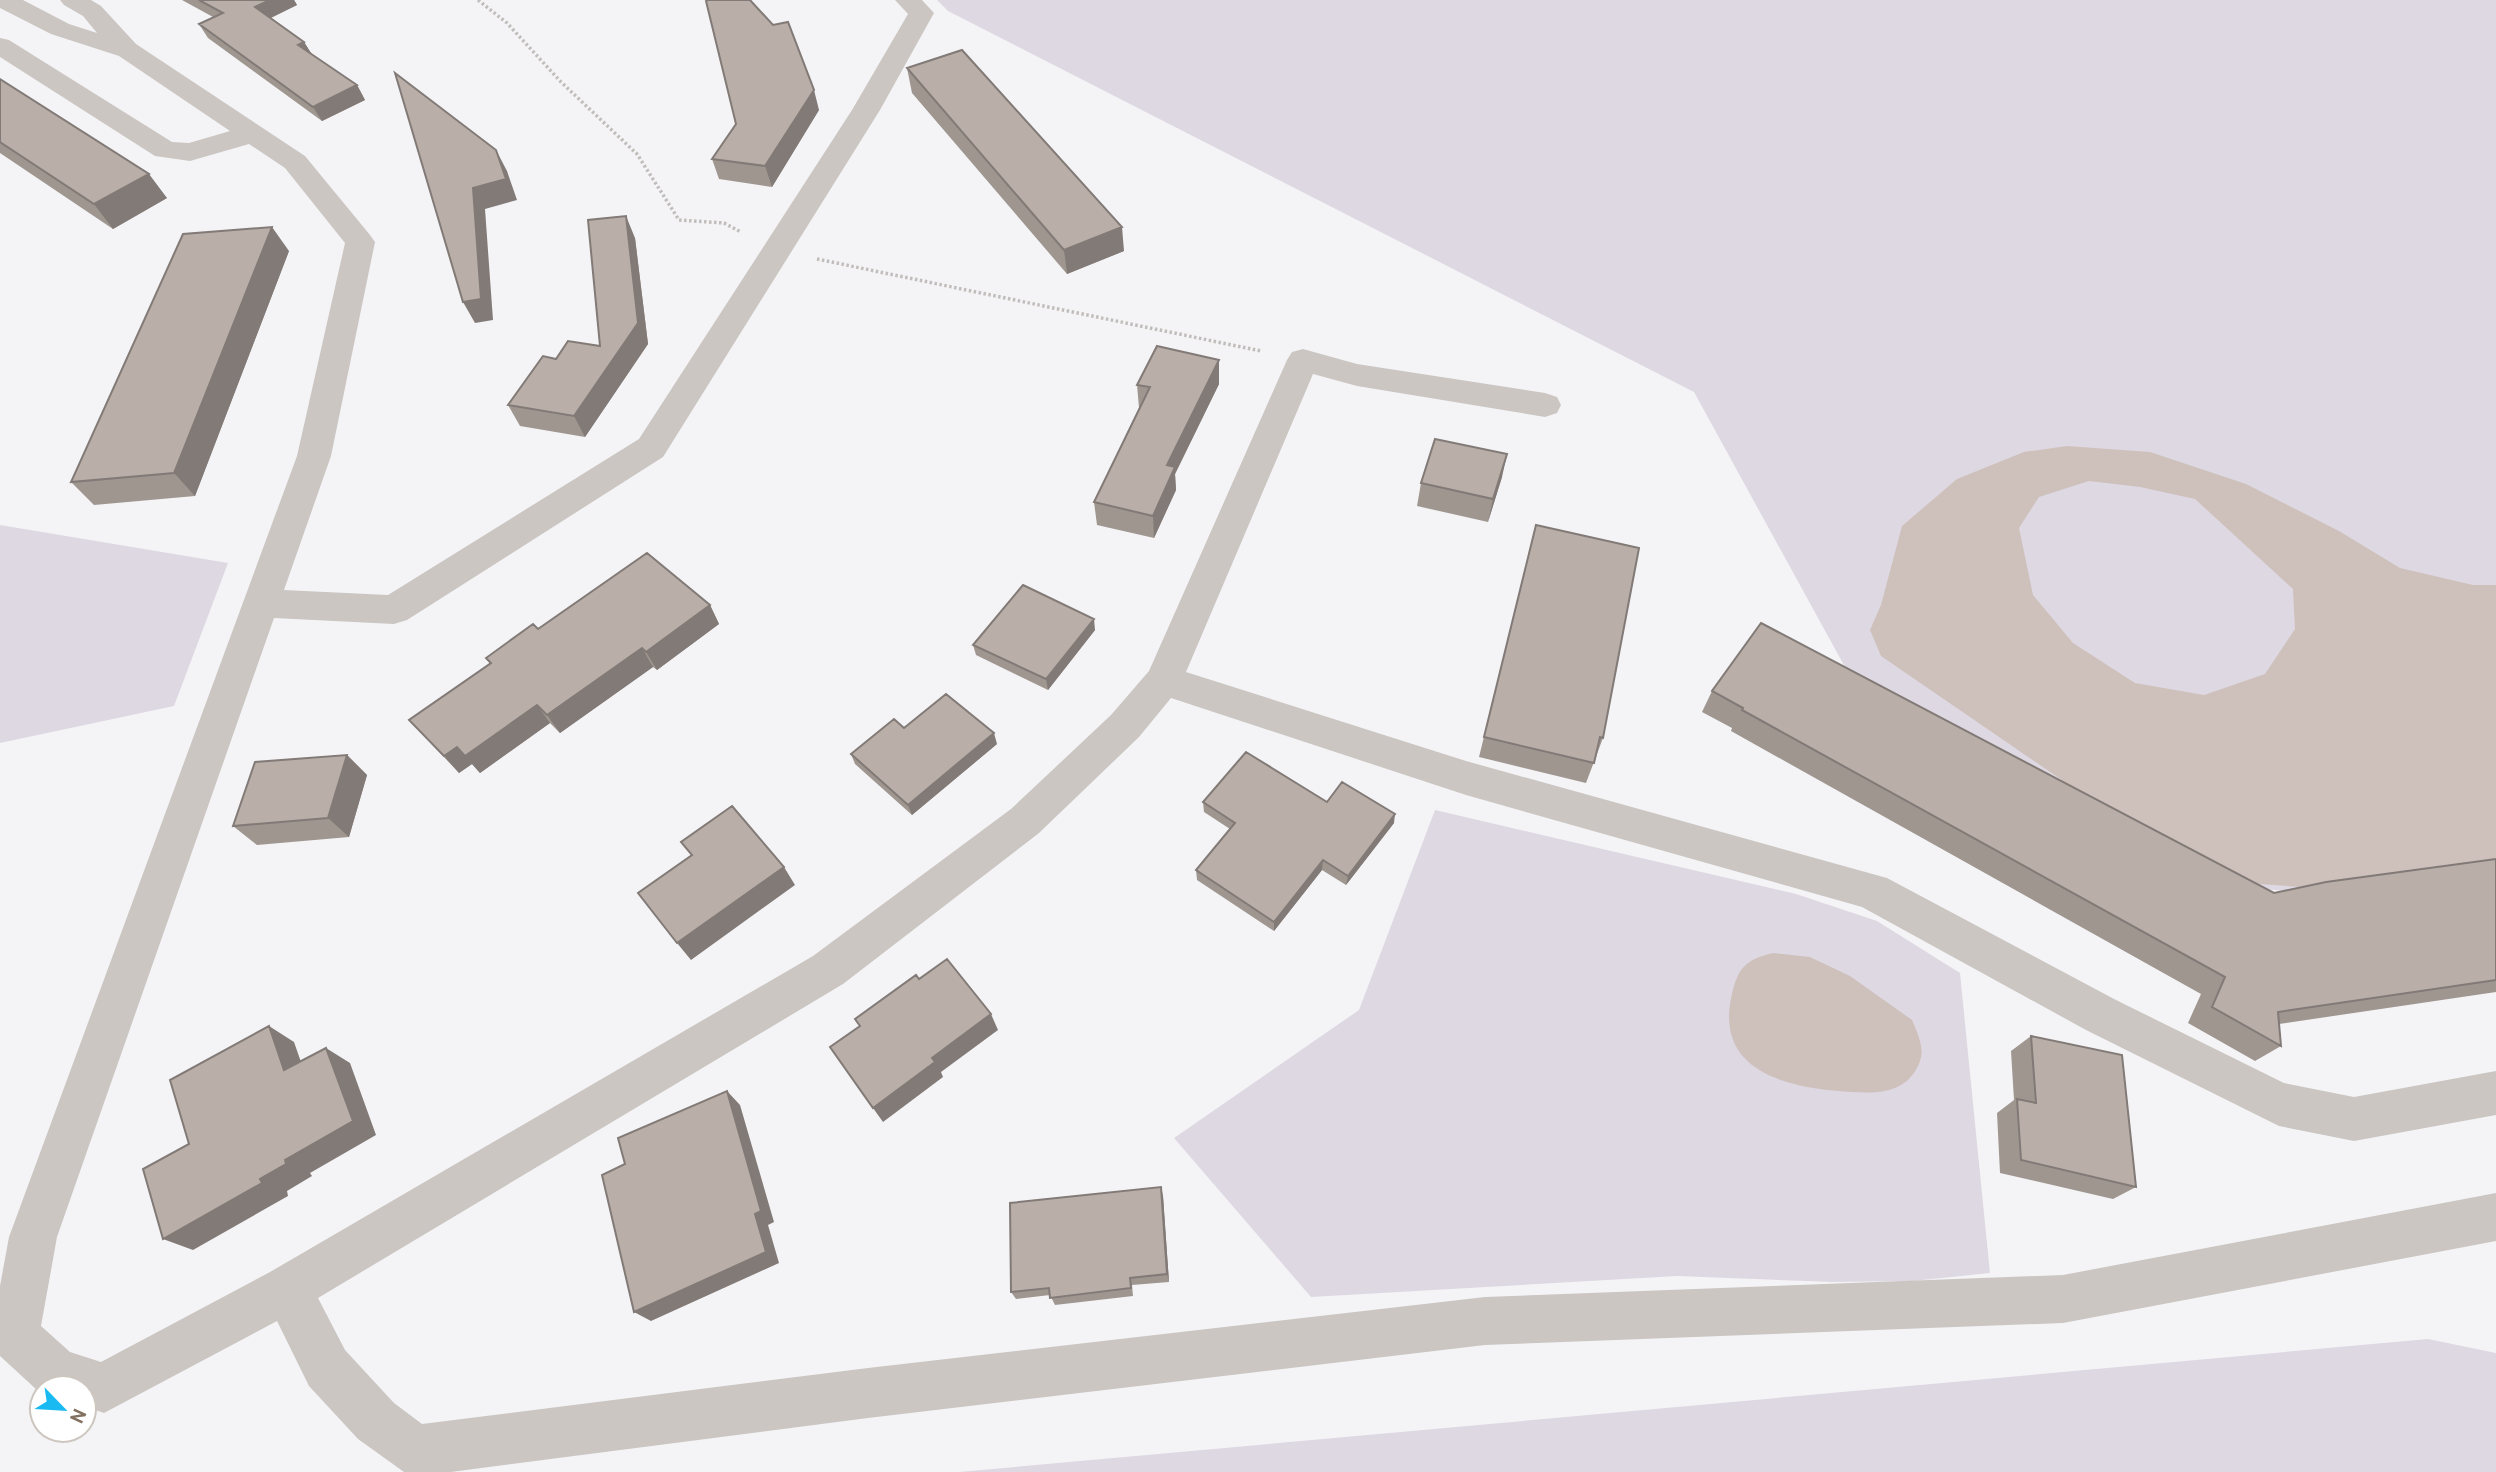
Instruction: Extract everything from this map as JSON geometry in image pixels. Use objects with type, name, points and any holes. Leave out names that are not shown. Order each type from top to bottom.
[{"type":"street","points":[[3,0],[60,29],[127,50]]},
{"type":"street","points":[[74,0],[92,11],[127,50],[295,162],[360,242],[314,456],[33,1237],[15,1336],[55,1372],[104,1388],[287,1289],[828,970],[1025,821],[1125,726],[1164,680],[1303,360],[1357,375],[1545,405]]},
{"type":"street","points":[[261,603],[394,610],[651,449],[866,110],[921,13],[908,0]]},
{"type":"street","points":[[0,46],[165,150],[190,152],[252,134]]},
{"type":"street","points":[[1164,680],[1466,778],[1872,891],[2101,1015],[2279,1104],[2354,1119],[2496,1093]]},
{"type":"street","points":[[287,1289],[327,1368],[376,1420],[415,1451],[868,1393],[1485,1321],[2063,1299],[2496,1217]]},
{"type":"path","points":[[478,0],[507,23],[561,82],[637,155],[679,220],[724,223],[776,251],[1303,360]]},
{"type":"shaded area","points":[[937,0],[2496,0],[2496,869],[2327,894],[2214,885],[1846,669],[1694,392],[948,11]]},
{"type":"shaded area","points":[[2067,446],[2150,452],[2246,484],[2339,531],[2400,568],[2473,585],[2496,585],[2496,865],[2329,889],[2245,883],[2161,848],[1881,656],[1870,630],[1881,605],[1902,526],[1957,479],[2024,452]],"holes":[[[2089,481],[2140,487],[2195,499],[2293,589],[2295,629],[2265,674],[2204,695],[2135,683],[2073,643],[2033,595],[2019,528],[2039,497]]]},
{"type":"shaded area","points":[[0,525],[228,563],[174,706],[0,743]]},
{"type":"shaded area","points":[[1435,810],[1796,894],[1877,921],[1960,973],[1990,1273],[1913,1281],[1833,1282],[1677,1276],[1311,1297],[1174,1138],[1359,1010]]},
{"type":"shaded area","points":[[1773,953],[1810,957],[1850,976],[1912,1020],[1922,1051],[1919,1064],[1910,1078],[1894,1088],[1878,1092],[1816,1088],[1775,1078],[1743,1056],[1733,1040],[1729,1019],[1734,985],[1750,961]]},
{"type":"shaded area","points":[[2428,1339],[2496,1353],[2496,1472],[959,1472]]},
{"type":"building","points":[[199,0],[270,0],[255,7],[304,42],[298,45],[357,85],[313,107],[199,24],[223,13]]},
{"type":"building","points":[[750,0],[773,25],[788,22],[814,90],[765,166],[712,159],[736,124],[706,1]]},
{"type":"building","points":[[962,50],[1122,227],[1064,250],[907,68]]},
{"type":"building","points":[[395,73],[496,150],[506,179],[473,188],[481,299],[463,302]]},
{"type":"building","points":[[0,79],[149,174],[94,204],[0,142]]},
{"type":"building","points":[[626,216],[638,323],[574,416],[508,405],[543,356],[556,359],[568,341],[600,346],[588,220]]},
{"type":"building","points":[[272,227],[174,473],[71,482],[183,234]]},
{"type":"building","points":[[1157,346],[1219,360],[1167,465],[1175,467],[1153,516],[1094,502],[1150,387],[1137,385]]},
{"type":"building","points":[[1435,439],[1507,454],[1493,499],[1421,483]]},
{"type":"building","points":[[1536,525],[1639,548],[1603,738],[1600,737],[1594,763],[1484,737]]},
{"type":"building","points":[[647,553],[710,605],[646,652],[642,648],[547,715],[537,705],[465,756],[457,747],[444,756],[409,720],[491,663],[486,658],[533,624],[538,629]]},
{"type":"building","points":[[1023,585],[1094,619],[1046,679],[973,645]]},
{"type":"building","points":[[1761,623],[2274,893],[2326,882],[2496,859],[2496,980],[2278,1012],[2281,1046],[2212,1007],[2225,977],[1712,691]]},
{"type":"building","points":[[946,694],[994,733],[908,805],[851,754],[894,719],[904,728]]},
{"type":"building","points":[[1246,752],[1327,802],[1342,782],[1395,814],[1348,876],[1323,860],[1274,922],[1196,870],[1235,823],[1203,802]]},
{"type":"building","points":[[347,755],[328,818],[233,826],[255,762]]},
{"type":"building","points":[[732,806],[784,867],[677,943],[638,893],[692,855],[681,842]]},
{"type":"building","points":[[947,959],[991,1014],[932,1058],[935,1062],[873,1108],[830,1047],[860,1026],[855,1019],[916,975],[919,979]]},
{"type":"building","points":[[269,1026],[284,1070],[326,1048],[353,1121],[285,1160],[286,1164],[260,1179],[262,1183],[163,1239],[143,1169],[189,1144],[170,1080]]},
{"type":"building","points":[[2031,1036],[2122,1055],[2136,1187],[2021,1160],[2017,1099],[2036,1103]]},
{"type":"building","points":[[727,1091],[761,1211],[755,1214],[766,1252],[634,1312],[602,1175],[625,1164],[618,1138]]},
{"type":"building","points":[[1161,1187],[1167,1274],[1130,1278],[1131,1288],[1050,1298],[1049,1288],[1011,1292],[1010,1203]]}]
